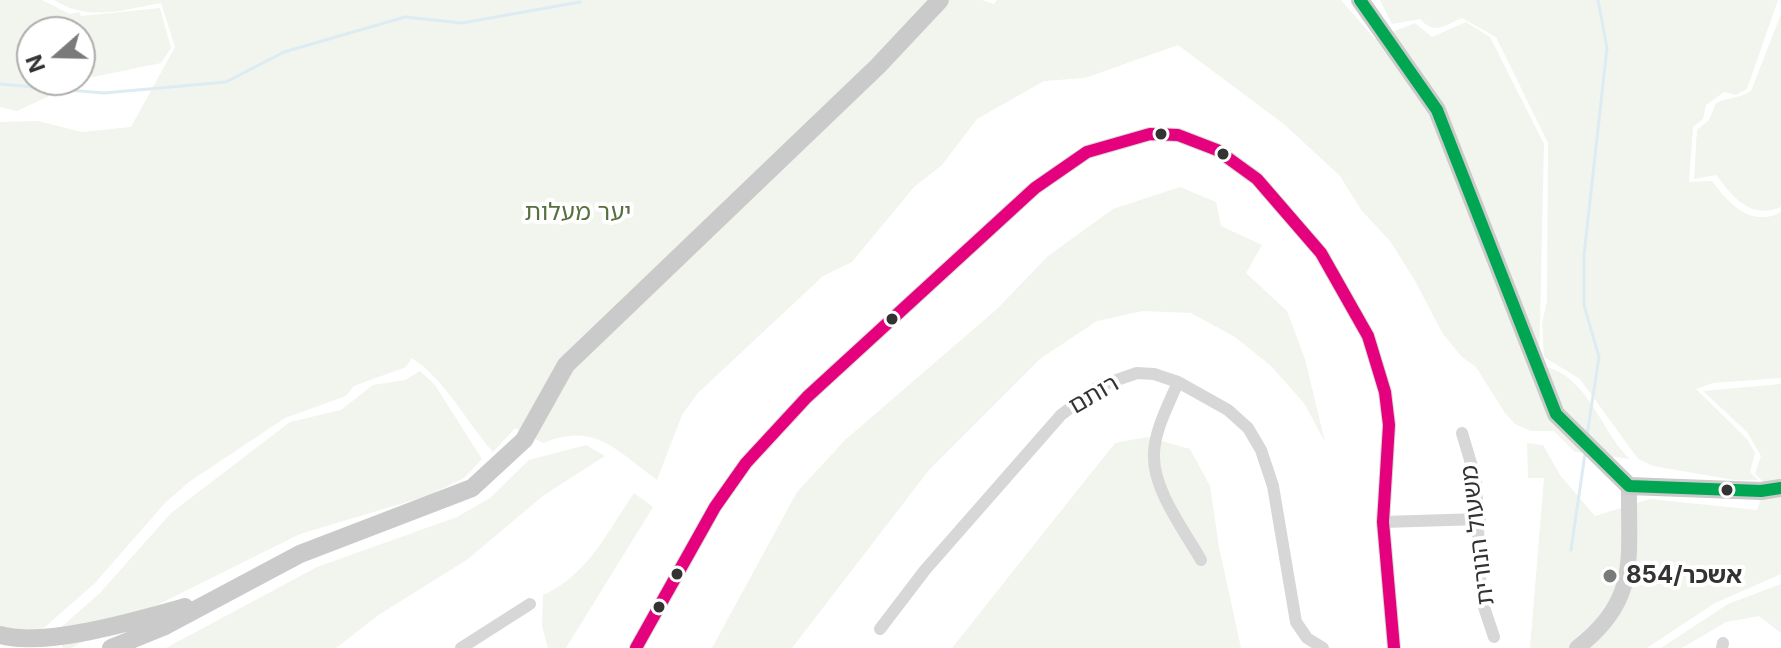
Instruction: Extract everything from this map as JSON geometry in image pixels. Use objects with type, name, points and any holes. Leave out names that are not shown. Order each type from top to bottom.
[{"type":"main road","points":[[111,648],[163,627],[300,554],[472,488],[524,440],[566,365],[878,66],[940,0]]},
{"type":"main road","points":[[1360,0],[1437,110],[1556,414],[1629,486],[1761,491],[1781,488]]},
{"type":"main road","points":[[1577,648],[1603,628],[1628,583],[1629,486]]},
{"type":"main road","points":[[0,635],[16,642],[35,643],[66,638],[123,626],[218,597]]},
{"type":"street","points":[[636,648],[715,507],[746,463],[807,397],[1035,188],[1087,152],[1150,134],[1178,135],[1217,150],[1257,179],[1321,253],[1368,336],[1385,392],[1389,425],[1383,522],[1394,648]]},
{"type":"street","name":"רותם","points":[[880,629],[925,570],[1061,415],[1099,386],[1137,373],[1154,374],[1178,382],[1228,410],[1248,428],[1261,450],[1273,486],[1293,613],[1307,638],[1323,648]]},
{"type":"street","points":[[1178,382],[1157,435],[1153,455],[1169,503],[1201,560]]},
{"type":"street","name":"משעול הנורית","points":[[1462,433],[1476,480],[1481,598],[1494,637]]},
{"type":"street","points":[[1383,522],[1480,519]]},
{"type":"street","points":[[461,648],[502,618],[530,604]]},
{"type":"green space","points":[[0,0],[42,0],[70,14],[79,12],[81,16],[16,16],[16,96],[49,96],[17,111],[0,107]]},
{"type":"green space","name":"יער מעלות","points":[[54,0],[982,0],[994,4],[997,0],[1341,0],[1375,39],[1415,23],[1432,37],[1466,22],[1490,37],[1544,144],[1539,366],[1569,378],[1581,390],[1630,459],[1575,452],[1554,431],[1531,431],[1515,424],[1476,367],[1462,357],[1443,334],[1390,241],[1362,211],[1340,176],[1285,125],[1178,45],[1085,78],[1044,81],[977,119],[942,165],[914,187],[852,262],[823,276],[698,393],[682,415],[657,480],[616,449],[591,437],[561,437],[543,443],[515,428],[493,452],[446,390],[412,358],[406,367],[354,386],[346,396],[285,418],[189,482],[165,503],[95,583],[45,627],[30,634],[0,631],[0,122],[38,121],[82,132],[131,127],[175,47],[161,3],[119,11],[93,12],[67,7]]},
{"type":"green space","points":[[1380,0],[1778,0],[1747,89],[1736,95],[1724,92],[1706,105],[1703,119],[1693,127],[1689,182],[1712,181],[1733,205],[1750,215],[1760,217],[1781,212],[1781,378],[1713,383],[1696,389],[1747,439],[1755,453],[1750,472],[1758,480],[1734,480],[1653,466],[1638,459],[1580,379],[1544,357],[1542,324],[1547,301],[1548,143],[1496,37],[1462,18],[1440,28],[1430,27],[1420,19],[1392,24]]},
{"type":"green space","points":[[160,8],[171,48],[161,63],[96,76],[96,16],[81,16]]},
{"type":"green space","points":[[1781,14],[1781,207],[1760,211],[1743,204],[1716,175],[1694,179],[1697,130],[1709,120],[1716,103],[1751,91]]},
{"type":"green space","points":[[1180,187],[1216,202],[1221,226],[1262,245],[1246,273],[1287,311],[1305,359],[1325,442],[1304,403],[1270,365],[1235,337],[1191,313],[1143,311],[1097,321],[1040,359],[929,470],[792,648],[712,648],[797,492],[845,440],[997,309],[1048,256],[1113,209]]},
{"type":"green space","points":[[420,371],[435,385],[482,459],[464,478],[427,496],[300,534],[71,648],[63,648],[58,630],[100,593],[171,513],[290,422],[341,410],[373,385],[405,380]]},
{"type":"green space","points":[[1781,384],[1781,574],[1715,603],[1647,648],[1530,648],[1544,478],[1528,478],[1527,443],[1543,445],[1560,475],[1595,516],[1650,499],[1757,510],[1766,484],[1755,474],[1761,456],[1747,432],[1703,391]]},
{"type":"green space","points":[[1147,437],[1190,449],[1210,486],[1219,547],[1241,648],[952,648],[1115,443]]},
{"type":"green space","points":[[586,445],[605,456],[544,495],[468,559],[380,614],[336,648],[166,648],[317,567],[457,517],[490,498],[529,460]]},
{"type":"green space","points":[[634,493],[653,507],[566,648],[548,648],[542,626],[543,595],[558,587],[584,564]]},
{"type":"green space","points":[[1781,584],[1781,633],[1759,616],[1726,622],[1682,648],[1661,648],[1728,604]]},
{"type":"waterway","points":[[1587,435],[1599,357],[1584,305],[1584,255],[1607,48],[1598,0]]},
{"type":"waterway","points":[[0,84],[104,93],[226,82],[284,52],[405,17],[462,23],[580,2]]},
{"type":"waterway","points":[[1571,550],[1585,454]]},
{"type":"transit line","points":[[1360,0],[1437,110],[1556,414],[1629,486],[1761,491],[1781,488]]},
{"type":"transit line","points":[[636,648],[715,507],[746,463],[807,397],[1035,188],[1087,152],[1150,134],[1178,135],[1217,150],[1257,179],[1321,253],[1368,336],[1385,392],[1389,425],[1383,522],[1394,648]]},
{"type":"place","name":"אשכר/854","points":[[1610,576]]}]
